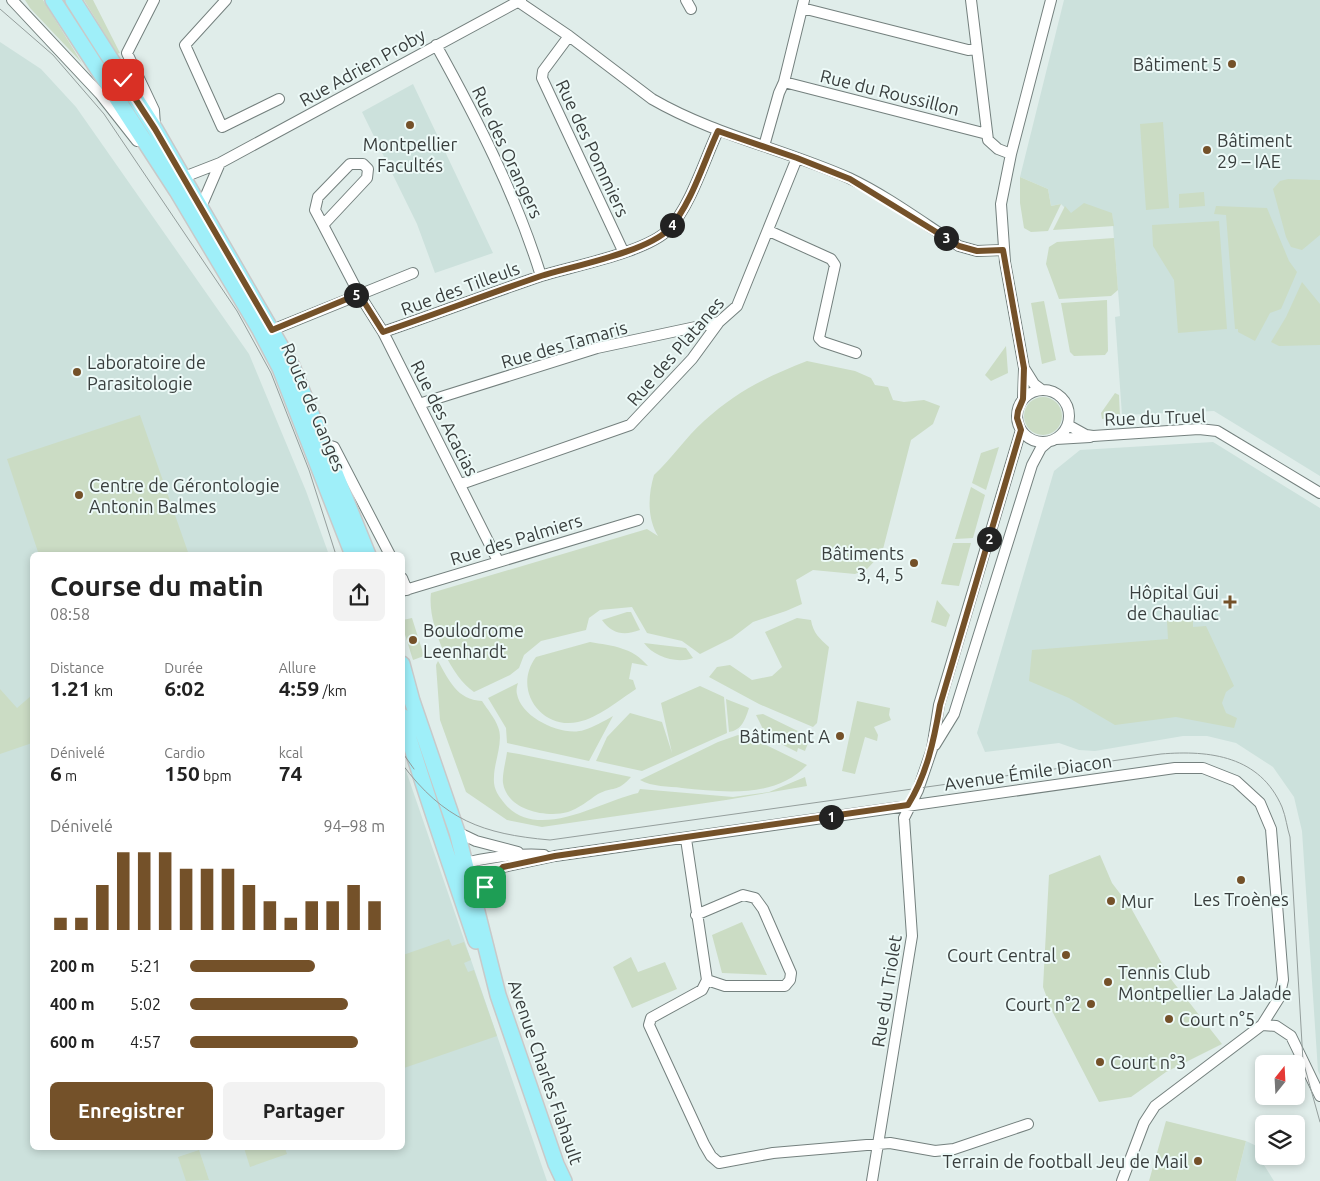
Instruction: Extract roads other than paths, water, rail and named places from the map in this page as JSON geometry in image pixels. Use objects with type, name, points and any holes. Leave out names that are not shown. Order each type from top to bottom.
[{"type":"main road","name":"Route de Ganges","points":[[53,0],[194,207],[272,330],[292,366],[367,552]]},
{"type":"main road","name":"Route de Ganges","points":[[73,0],[91,32],[155,129],[184,177],[194,207],[280,368],[334,501],[352,552]]},
{"type":"main road","points":[[334,501],[330,516],[342,552]]},
{"type":"main road","points":[[405,675],[412,701],[458,832],[460,869]]},
{"type":"main road","points":[[405,688],[412,701]]},
{"type":"main road","points":[[405,726],[428,801],[460,869]]},
{"type":"main road","name":"Avenue Charles Flahault","points":[[460,869],[476,904],[493,976],[556,1164],[564,1181]]},
{"type":"main road","name":"Avenue Charles Flahault","points":[[460,869],[483,961],[493,976]]},
{"type":"street","points":[[12,0],[100,94],[194,207],[220,163]]},
{"type":"street","name":"Route de Ganges","points":[[154,0],[127,53],[154,110],[155,129]]},
{"type":"street","points":[[226,0],[185,45],[222,127],[279,99]]},
{"type":"street","points":[[518,0],[569,36],[652,100],[718,131],[797,158],[850,179],[959,246],[977,251],[1003,250]]},
{"type":"street","name":"Rue Adrien Proby","points":[[184,177],[220,163],[518,0]]},
{"type":"street","points":[[971,0],[987,134],[991,145],[1011,154]]},
{"type":"street","points":[[1051,0],[1011,154],[1001,204],[1003,250],[1024,368],[1023,399],[1017,418],[1021,430],[1033,440],[1052,440]]},
{"type":"street","points":[[764,146],[778,92],[784,82],[803,4],[968,50],[977,49]]},
{"type":"street","name":"Rue des Pommiers","points":[[569,36],[543,71],[542,78],[623,251]]},
{"type":"street","name":"Rue des Orangers","points":[[436,45],[462,91],[518,209],[541,276]]},
{"type":"street","name":"Rue du Roussillon","points":[[784,82],[987,134]]},
{"type":"street","name":"Rue des Tilleuls","points":[[383,332],[541,276],[623,251],[657,238],[668,229],[687,200],[718,131]]},
{"type":"street","name":"Rue des Platanes","points":[[461,484],[630,426],[692,359],[719,322],[737,306],[797,158]]},
{"type":"street","name":"Rue des Acacias","points":[[323,225],[367,178],[368,169],[363,164],[350,164],[318,198],[315,210],[359,294],[383,332],[498,560]]},
{"type":"street","points":[[769,231],[831,259],[836,265],[819,338],[823,342],[856,353]]},
{"type":"street","points":[[272,330],[413,273]]},
{"type":"street","name":"Rue des Tamaris","points":[[420,404],[597,348],[719,322]]},
{"type":"street","points":[[932,749],[954,714],[1032,465],[1040,448],[1062,435],[1068,425],[1069,416],[1065,401],[1034,384],[1024,368]]},
{"type":"street","points":[[1023,399],[1029,394],[1042,390]]},
{"type":"street","name":"Rue du Truel","points":[[1068,425],[1086,435],[1093,436],[1199,429],[1217,432],[1320,493]]},
{"type":"street","points":[[908,805],[918,790],[932,749],[940,705],[1021,430]]},
{"type":"street","name":"Rue du Truel","points":[[1052,440],[1093,436]]},
{"type":"street","points":[[324,444],[334,447],[388,552]]},
{"type":"street","name":"Rue des Palmiers","points":[[405,590],[498,560],[638,520]]},
{"type":"street","name":"Avenue Émile Diacon","points":[[460,869],[472,872],[555,856],[686,839],[908,805],[1175,768],[1203,768],[1236,781],[1260,803],[1272,828],[1283,980],[1279,998],[1262,1025]]},
{"type":"street","name":"Rue du Triolet","points":[[872,1181],[912,936],[904,818],[908,805]]},
{"type":"street","name":"Avenue Émile Diacon","points":[[458,832],[482,843],[529,854],[555,856]]},
{"type":"street","points":[[686,839],[707,980],[702,990],[651,1018],[649,1025],[704,1144],[711,1156],[719,1163],[773,1153],[890,1143],[935,1151],[954,1149],[1028,1124]]},
{"type":"street","name":"Avenue Émile Diacon","points":[[460,869],[469,862],[529,854]]},
{"type":"street","points":[[476,904],[487,883],[503,867]]},
{"type":"street","points":[[696,915],[743,895],[755,898],[763,909],[790,973],[790,980],[785,986],[725,986],[707,980]]},
{"type":"street","points":[[1122,1181],[1144,1124],[1155,1106],[1262,1025],[1276,1026],[1291,1036],[1320,1096]]},
{"type":"tram line","points":[[0,9],[53,55],[104,114],[237,311],[271,373],[309,470],[335,552]]},
{"type":"tram line","points":[[405,768],[433,799],[466,821],[504,833],[550,840],[1161,754],[1197,753],[1232,760],[1247,767],[1261,777],[1272,790],[1282,807],[1290,837],[1303,1061],[1320,1122]]},
{"type":"tram line","points":[[405,756],[414,769]]},
{"type":"place","name":"Bâtiment 5","points":[[1232,64]]},
{"type":"place","name":"Montpellier Facultés","points":[[410,125]]},
{"type":"place","name":"Bâtiment 29 – IAE","points":[[1207,150]]},
{"type":"place","name":"Laboratoire de Parasitologie","points":[[77,372]]},
{"type":"place","name":"Centre de Gérontologie Antonin Balmes","points":[[79,495]]},
{"type":"place","name":"Bâtiments 3, 4, 5","points":[[914,563]]},
{"type":"place","name":"Hôpital Gui de Chauliac","points":[[1230,602]]},
{"type":"place","name":"Boulodrome Leenhardt","points":[[413,640]]},
{"type":"place","name":"Bâtiment A","points":[[840,736]]},
{"type":"place","name":"Les Troènes","points":[[1241,880]]},
{"type":"place","name":"Mur","points":[[1111,901]]},
{"type":"place","name":"Court Central","points":[[1066,955]]},
{"type":"place","name":"Tennis Club Montpellier La Jalade","points":[[1108,982]]},
{"type":"place","name":"Court n°2","points":[[1091,1004]]},
{"type":"place","name":"Court n°5","points":[[1169,1019]]},
{"type":"place","name":"Court n°3","points":[[1100,1062]]},
{"type":"place","name":"Terrain de football Jeu de Mail","points":[[1198,1161]]}]
